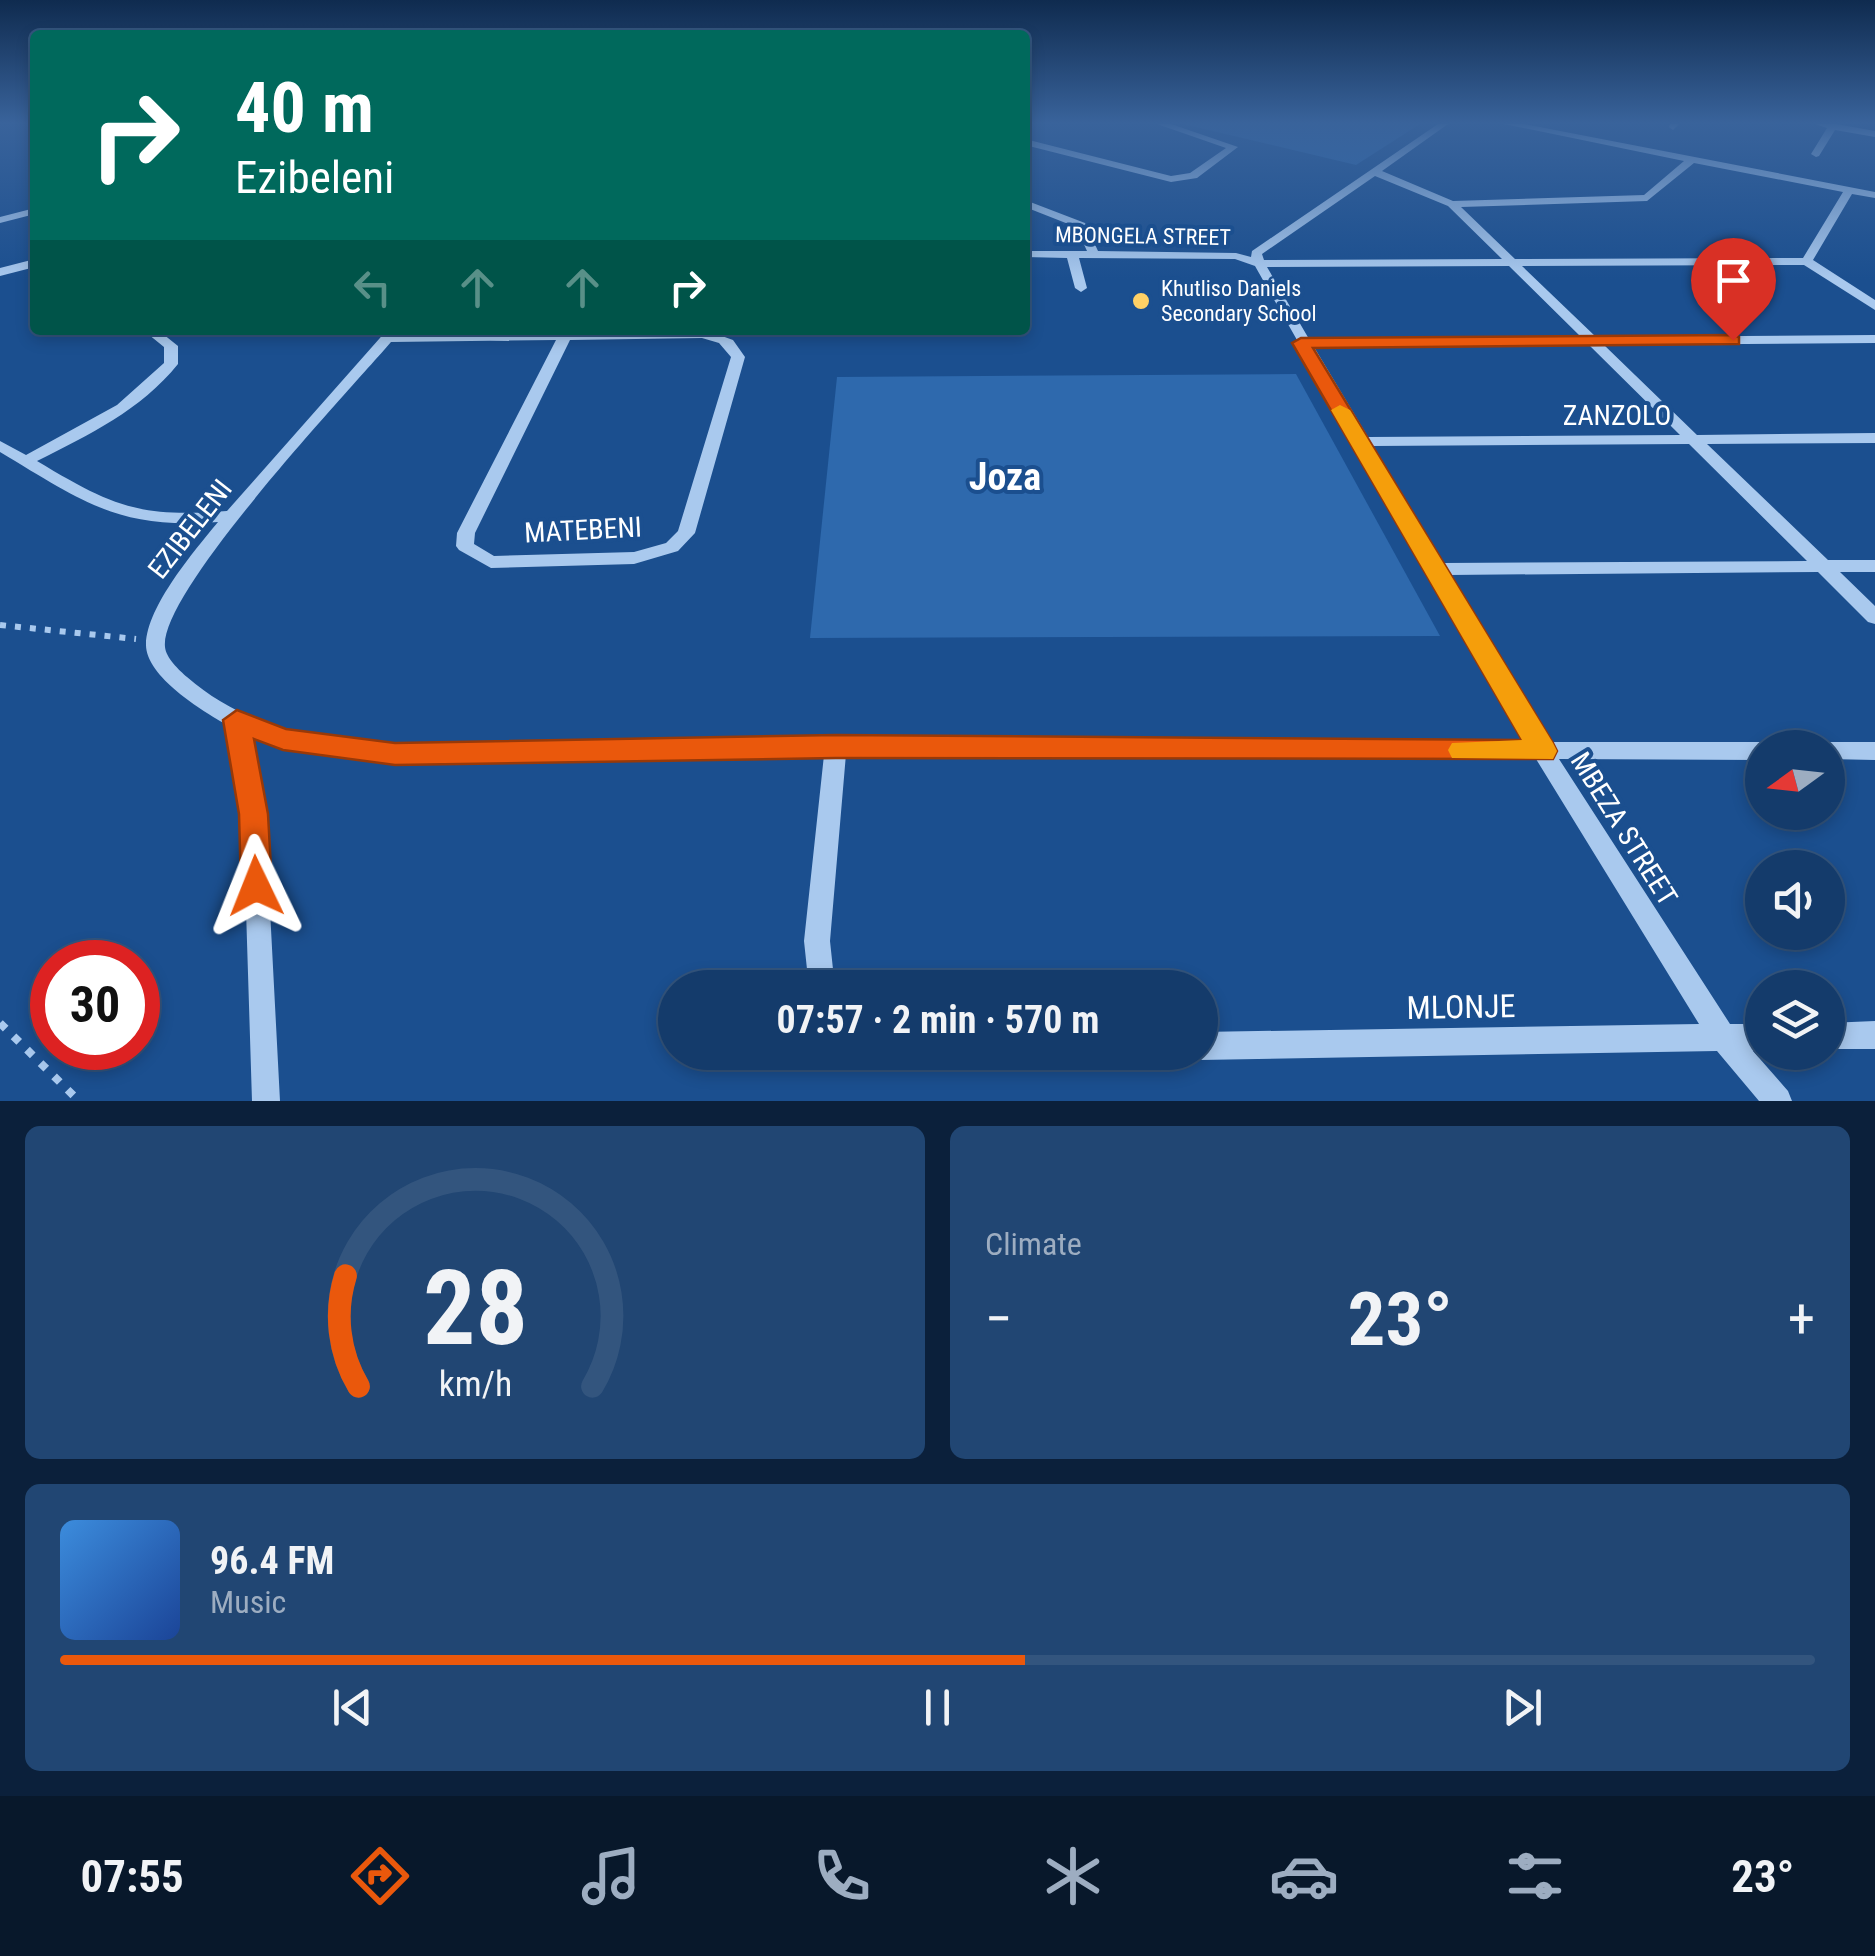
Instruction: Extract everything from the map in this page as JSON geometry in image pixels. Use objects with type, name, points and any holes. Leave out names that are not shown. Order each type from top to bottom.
[{"type":"street","points":[[1156,175],[1170,179],[1194,175]]},
{"type":"street","points":[[1259,264],[1256,252],[1370,175]]},
{"type":"street","points":[[1383,175],[1452,204],[1875,617]]},
{"type":"street","points":[[1452,204],[1647,198],[1673,175]]},
{"type":"street","points":[[1771,175],[1875,195]]},
{"type":"street","points":[[1848,190],[1807,261],[1875,306]]},
{"type":"street","points":[[1030,205],[1081,225],[1094,254]]},
{"type":"street","points":[[0,220],[30,212]]},
{"type":"street","name":"MBONGELA STREET","points":[[1030,254],[1236,256],[1259,264],[1807,261]]},
{"type":"street","points":[[1072,254],[1081,288]]},
{"type":"street","name":"MBEZA STREET","points":[[1259,264],[1301,343],[1543,751],[1722,1038],[1778,1101]]},
{"type":"street","points":[[0,272],[30,265]]},
{"type":"street","points":[[26,461],[112,418],[155,384],[172,364],[170,346],[156,335]]},
{"type":"street","name":"EZIBELENI","points":[[154,642],[162,610],[232,516],[390,335]]},
{"type":"street","name":"MATEBENI","points":[[478,335],[634,335]]},
{"type":"street","name":"MATEBENI","points":[[565,336],[466,534],[466,546],[491,562],[634,558],[658,554],[686,533],[738,357],[734,345],[712,335]]},
{"type":"street","points":[[1301,343],[1875,339]]},
{"type":"street","name":"ZANZOLO","points":[[1359,442],[1875,438]]},
{"type":"street","points":[[0,446],[80,496],[135,518],[178,522],[232,516]]},
{"type":"street","points":[[1434,569],[1875,566]]},
{"type":"street","points":[[154,642],[162,665],[172,675],[237,720],[283,739],[395,754],[836,746],[1745,751]]},
{"type":"street","points":[[237,720],[254,814],[266,1101]]},
{"type":"street","points":[[820,970],[817,941],[836,746]]},
{"type":"street","points":[[1845,751],[1875,751]]},
{"type":"street","points":[[1845,1035],[1875,1034]]},
{"type":"street","name":"MLONJE","points":[[1218,1046],[1745,1037]]},
{"type":"path","points":[[0,625],[154,642]]},
{"type":"path","points":[[0,1023],[79,1101]]},
{"type":"shaded area","points":[[1296,374],[1440,636],[810,638],[837,377]]},
{"type":"slow traffic","points":[[1340,410],[1543,751],[1462,750]]},
{"type":"place","name":"Khutliso Daniels Secondary School","points":[[1141,301]]},
{"type":"district","name":"Joza","points":[[1005,477]]},
{"type":"route","points":[[256,886],[254,814],[237,720],[283,739],[395,754],[836,746],[1543,751],[1301,343],[1733,340]]}]
